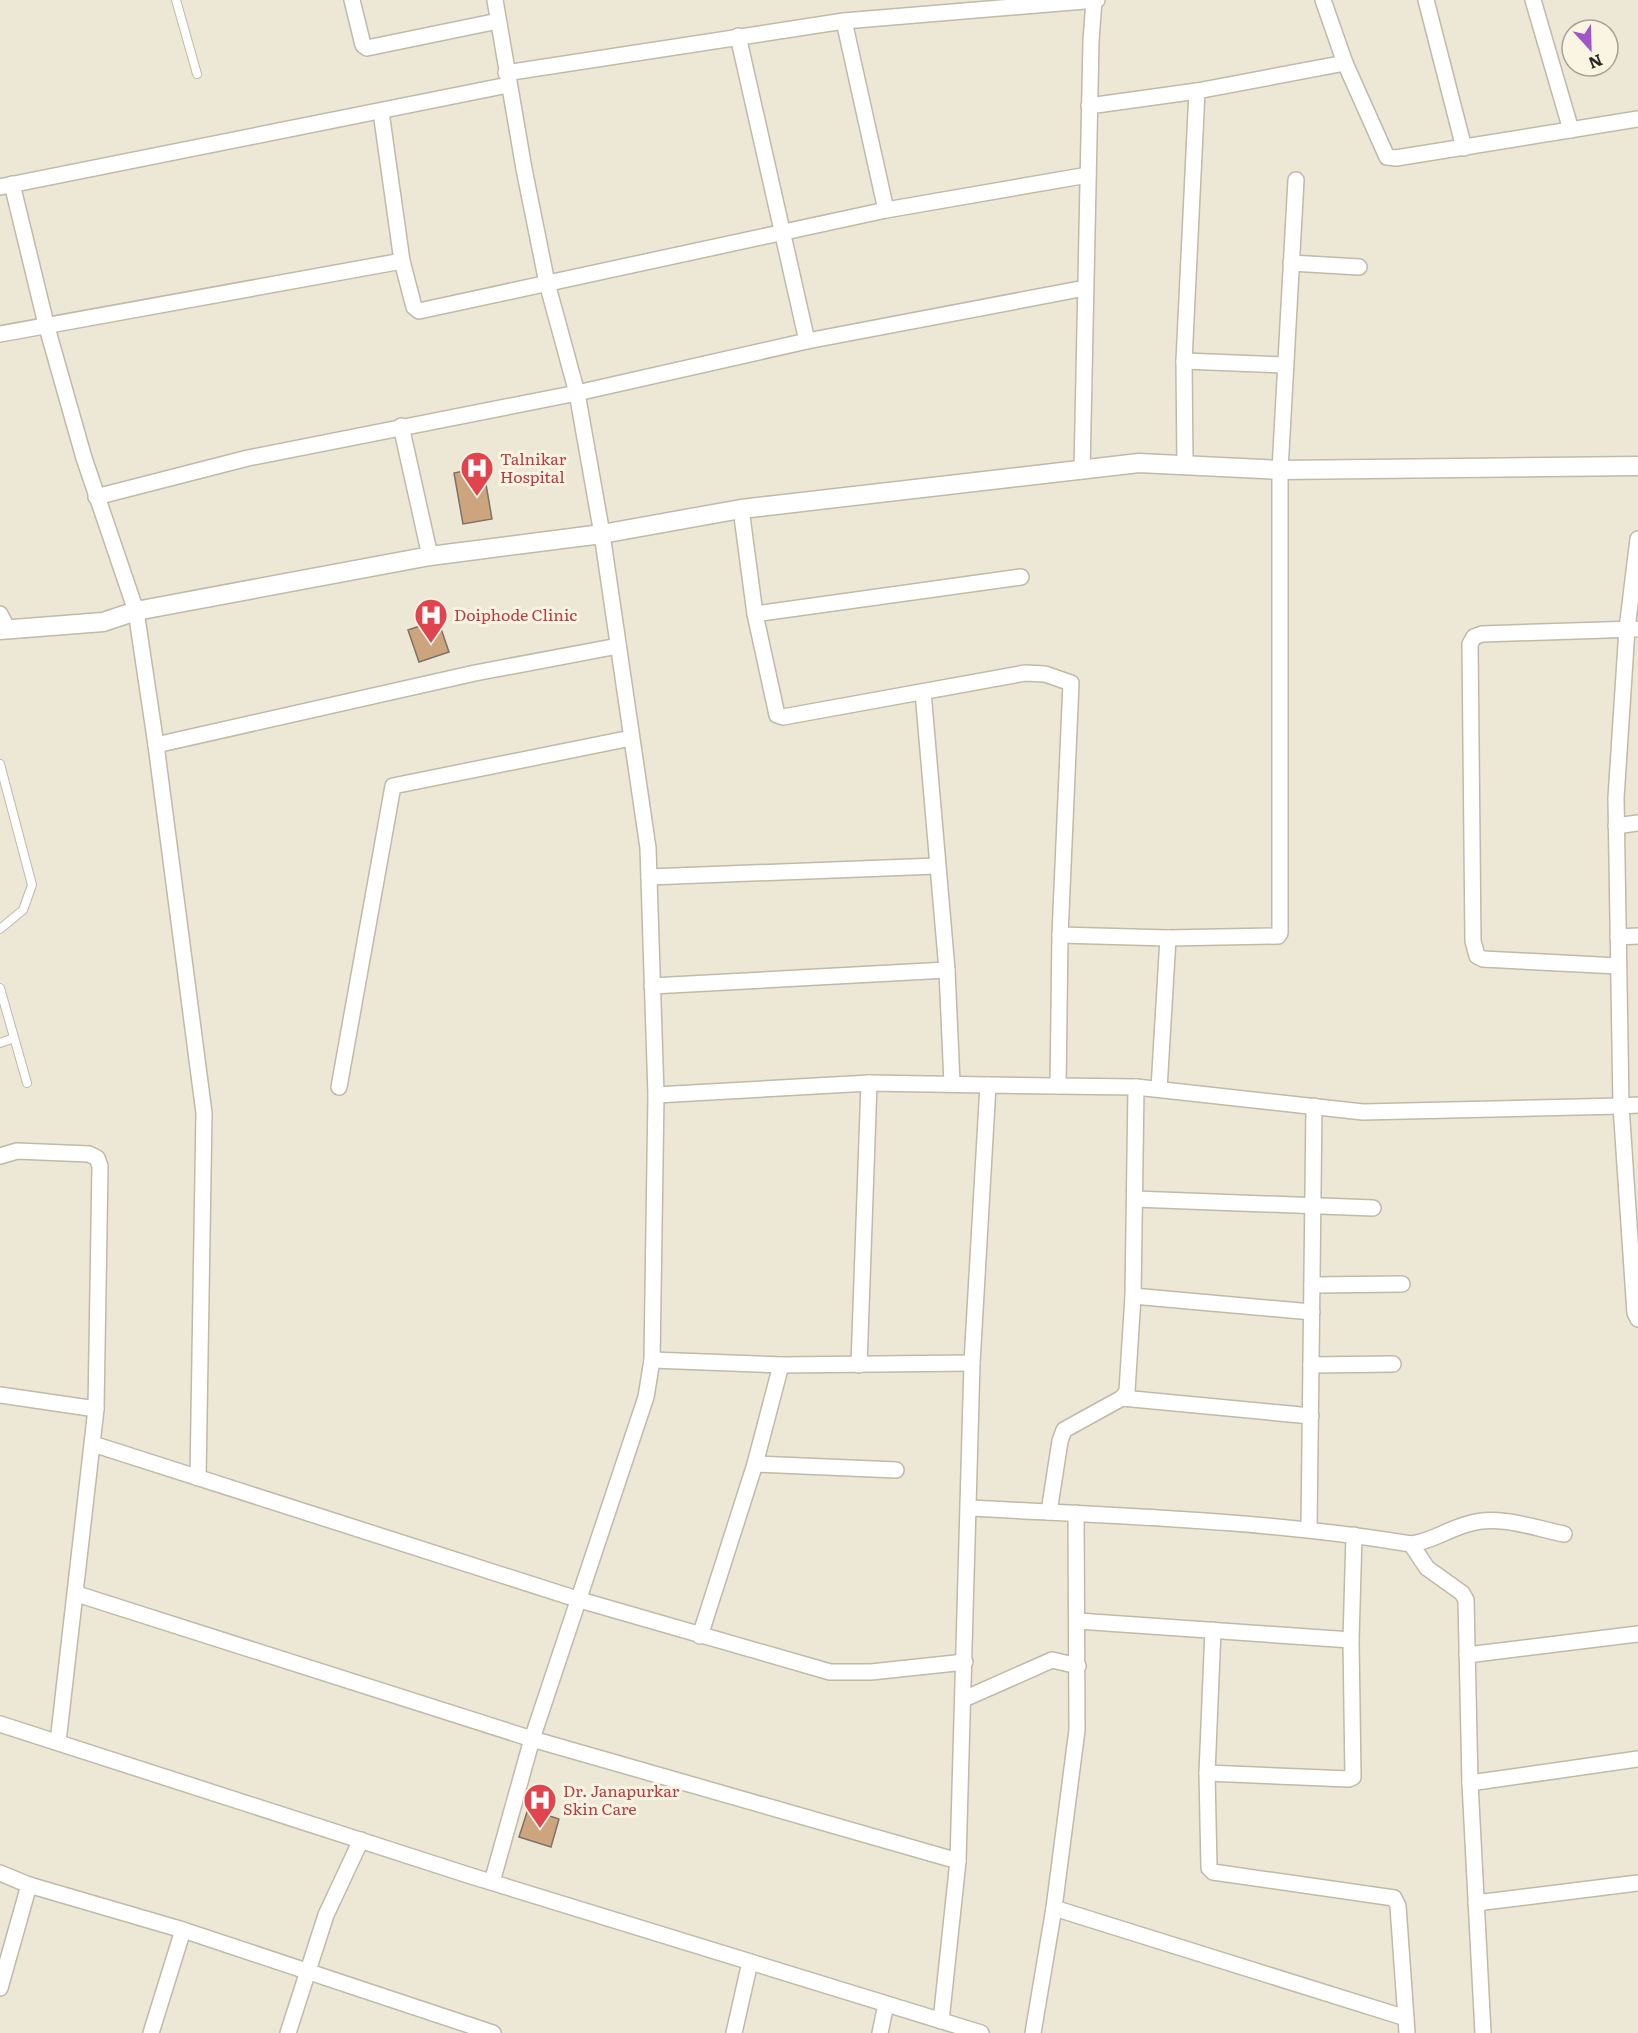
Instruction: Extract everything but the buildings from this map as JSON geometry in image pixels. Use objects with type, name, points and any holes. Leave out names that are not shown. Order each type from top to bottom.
[{"type":"street","points":[[352,0],[363,45],[367,48],[498,21]]},
{"type":"street","points":[[492,1882],[532,1739],[646,1397],[652,1360],[656,1095],[648,848],[602,534],[577,393],[547,283],[507,79],[495,0]]},
{"type":"street","points":[[198,1478],[204,1113],[200,1066],[136,610],[96,497],[6,186],[381,112],[507,79],[738,36],[844,21],[1095,0],[1089,106],[1082,471]]},
{"type":"street","points":[[1323,0],[1346,63],[1387,157],[1396,158],[1464,148],[1638,119]]},
{"type":"street","points":[[1426,0],[1464,148]]},
{"type":"street","points":[[1533,0],[1571,130]]},
{"type":"street","points":[[844,21],[886,210]]},
{"type":"street","points":[[738,36],[807,341]]},
{"type":"street","points":[[1089,106],[1197,91],[1346,63]]},
{"type":"street","points":[[1185,466],[1184,362],[1197,91]]},
{"type":"street","points":[[381,112],[402,261],[414,307],[419,311],[886,210],[1088,175]]},
{"type":"street","points":[[1060,935],[1168,938],[1278,936],[1280,933],[1280,470],[1296,180]]},
{"type":"street","points":[[0,334],[402,261]]},
{"type":"street","points":[[1291,263],[1359,267]]},
{"type":"street","points":[[96,497],[248,458],[577,393],[807,341],[1085,288]]},
{"type":"street","points":[[1184,362],[1285,364]]},
{"type":"street","points":[[401,426],[430,556]]},
{"type":"street","points":[[2,624],[103,622],[136,610],[430,556],[602,534],[741,509],[1139,463],[1280,470],[1638,466]]},
{"type":"street","points":[[741,509],[755,614],[777,715],[923,693],[1025,673],[1045,674],[1071,682],[1060,935],[1058,1086]]},
{"type":"street","points":[[1638,539],[1633,629],[1616,826],[1621,1106],[1632,1213],[1635,1313],[1638,1319]]},
{"type":"street","points":[[755,614],[1021,577]]},
{"type":"street","points":[[1618,966],[1483,959],[1476,953],[1473,941],[1470,644],[1474,637],[1482,634],[1633,629]]},
{"type":"street","points":[[156,745],[474,673],[618,646]]},
{"type":"street","points":[[923,693],[947,970],[952,1083]]},
{"type":"street","points":[[339,1088],[393,786],[631,738]]},
{"type":"street","points":[[1616,826],[1638,823]]},
{"type":"street","points":[[649,877],[937,866]]},
{"type":"street","points":[[1618,937],[1638,936]]},
{"type":"street","points":[[1159,1089],[1168,938]]},
{"type":"street","points":[[652,986],[947,970]]},
{"type":"street","points":[[656,1095],[869,1083],[952,1083],[1136,1087],[1363,1112],[1638,1105]]},
{"type":"street","points":[[859,1365],[869,1083]]},
{"type":"street","points":[[941,2020],[957,1861],[970,1508],[972,1364],[988,1085]]},
{"type":"street","points":[[1049,1512],[1060,1441],[1064,1430],[1122,1398],[1128,1388],[1135,1199],[1136,1087]]},
{"type":"street","points":[[1309,1529],[1314,1106]]},
{"type":"street","points":[[0,1156],[17,1151],[89,1154],[99,1162],[96,1409],[77,1594],[58,1742]]},
{"type":"street","points":[[1135,1199],[1373,1208]]},
{"type":"street","points":[[1312,1286],[1402,1284]]},
{"type":"street","points":[[1132,1296],[1312,1312]]},
{"type":"street","points":[[652,1360],[781,1365],[972,1364]]},
{"type":"street","points":[[1311,1365],[1393,1364]]},
{"type":"street","points":[[700,1636],[755,1464],[781,1365]]},
{"type":"street","points":[[0,1395],[96,1409]]},
{"type":"street","points":[[1122,1398],[1311,1416]]},
{"type":"street","points":[[93,1444],[580,1600],[830,1672],[871,1672],[965,1662]]},
{"type":"street","points":[[755,1464],[896,1470]]},
{"type":"street","points":[[970,1508],[1149,1516],[1309,1529],[1411,1544],[1428,1540],[1466,1524],[1488,1520],[1564,1534]]},
{"type":"street","points":[[1033,2033],[1054,1908],[1077,1730],[1076,1513]]},
{"type":"street","points":[[1207,1773],[1352,1778],[1351,1640],[1354,1535]]},
{"type":"street","points":[[1411,1544],[1427,1568],[1465,1597],[1470,1783],[1483,2033]]},
{"type":"street","points":[[77,1594],[532,1739],[957,1861]]},
{"type":"street","points":[[1078,1621],[1351,1640]]},
{"type":"street","points":[[1054,1908],[1406,2026],[1398,1906],[1394,1898],[1211,1871],[1208,1866],[1207,1773],[1213,1630]]},
{"type":"street","points":[[1467,1655],[1638,1634]]},
{"type":"street","points":[[964,1699],[1052,1660],[1078,1666]]},
{"type":"street","points":[[0,1724],[492,1882],[981,2033]]},
{"type":"street","points":[[1470,1783],[1638,1759]]},
{"type":"street","points":[[288,2033],[326,1915],[361,1840]]},
{"type":"street","points":[[0,1873],[29,1885],[183,1930],[492,2033]]},
{"type":"street","points":[[1476,1903],[1638,1882]]},
{"type":"street","points":[[0,1988],[29,1885]]},
{"type":"street","points":[[151,2033],[183,1930]]},
{"type":"street","points":[[734,2033],[750,1962]]},
{"type":"street","points":[[880,2033],[886,2004]]},
{"type":"lane","points":[[176,0],[197,74]]},
{"type":"lane","points":[[0,764],[32,885],[23,910],[0,929]]},
{"type":"lane","points":[[0,988],[27,1083]]},
{"type":"lane","points":[[0,1043],[14,1038]]},
{"type":"place","name":"Talnikar Hospital","points":[[477,497]]},
{"type":"place","name":"Doiphode Clinic","points":[[431,644]]},
{"type":"place","name":"Dr. Janapurkar Skin Care","points":[[540,1829]]}]
